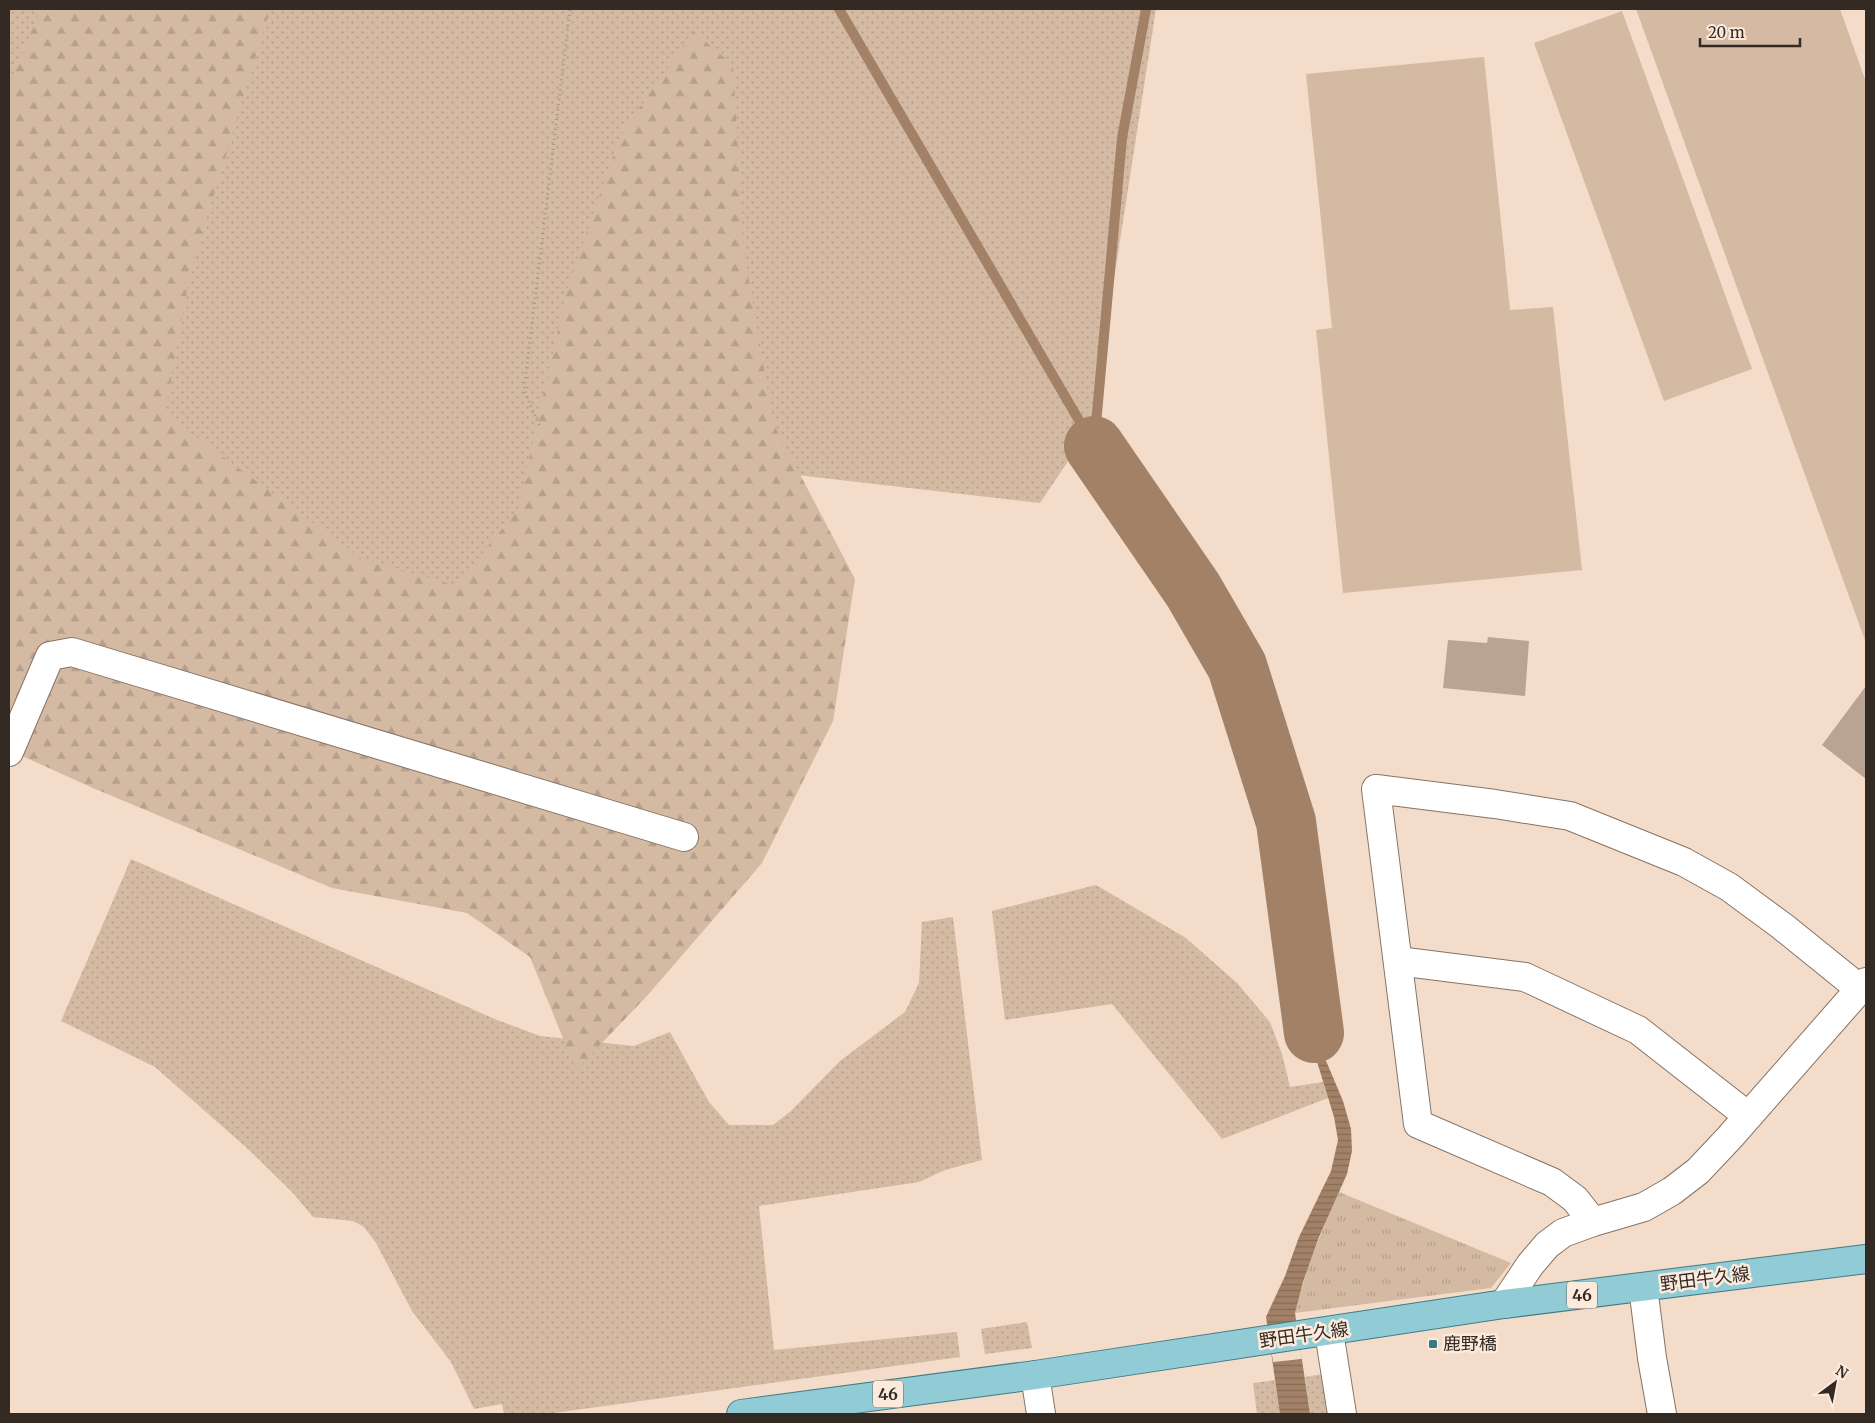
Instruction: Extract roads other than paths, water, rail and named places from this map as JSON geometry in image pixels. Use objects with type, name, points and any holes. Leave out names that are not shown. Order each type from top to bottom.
[{"type":"main road","name":"野田牛久線","points":[[741,1414],[1329,1332],[1504,1304],[1866,1259]]},
{"type":"street","points":[[9,752],[50,656],[72,652],[684,837]]},
{"type":"street","points":[[1504,1304],[1530,1264],[1547,1245],[1563,1233],[1644,1207],[1672,1191],[1698,1171],[1863,986],[1730,887],[1676,859],[1570,816],[1495,804],[1376,789],[1418,1124],[1552,1182],[1575,1199],[1593,1222]]},
{"type":"street","points":[[1398,961],[1525,978],[1638,1030],[1748,1116]]},
{"type":"street","points":[[1643,1287],[1652,1358],[1662,1414]]},
{"type":"street","points":[[1329,1332],[1342,1414]]},
{"type":"street","points":[[1035,1374],[1041,1414]]},
{"type":"waterway","points":[[839,9],[1094,446]]},
{"type":"waterway","points":[[1094,446],[1122,138],[1146,9]]},
{"type":"waterway","points":[[1094,446],[1193,590],[1237,666],[1286,822],[1314,1033]]},
{"type":"place","name":"鹿野橋","points":[[1433,1344]]}]
